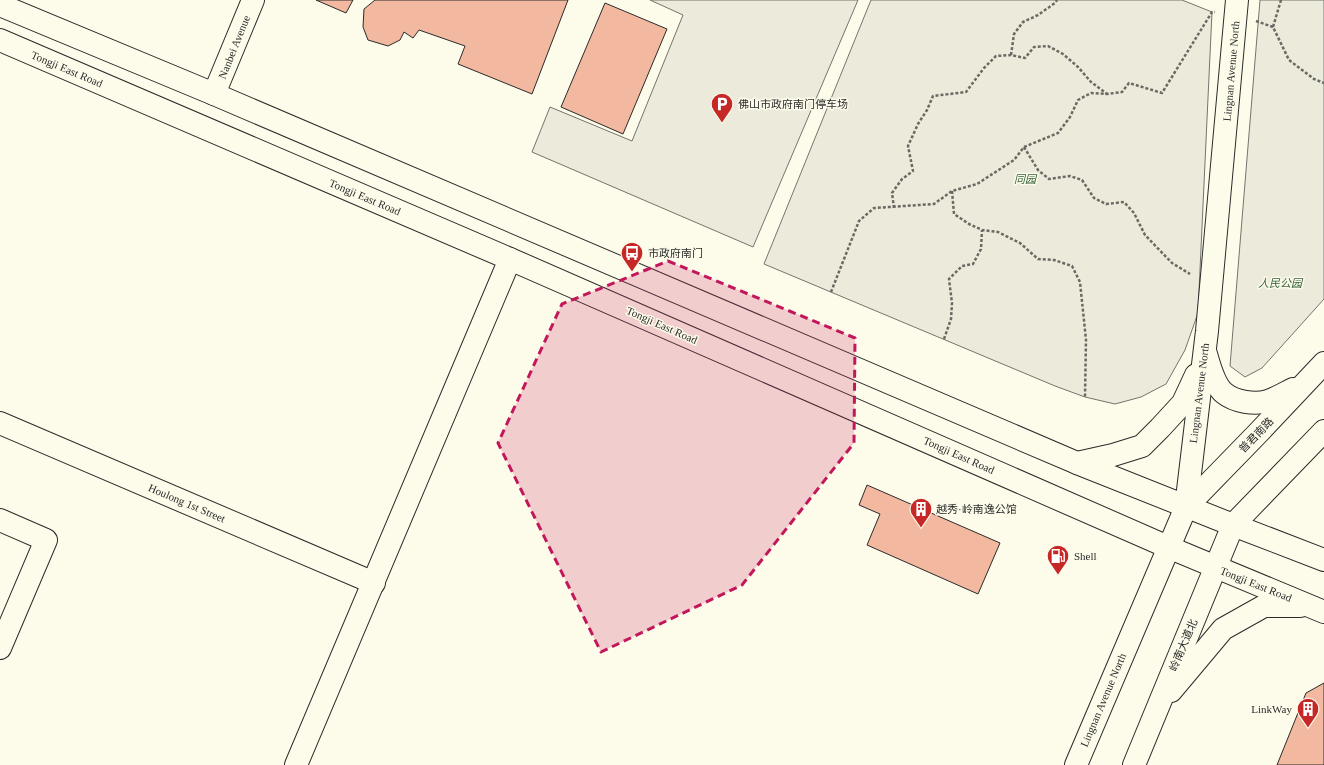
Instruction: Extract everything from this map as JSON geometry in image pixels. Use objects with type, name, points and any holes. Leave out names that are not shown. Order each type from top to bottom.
[{"type":"main road","name":"Nanbei Avenue","points":[[214,94],[253,0]]},
{"type":"main road","points":[[0,5],[214,94],[1077,463],[1324,560]]},
{"type":"main road","name":"Lingnan Avenue North","points":[[1076,765],[1186,507],[1205,347],[1237,6]]},
{"type":"main road","name":"Tongji East Road","points":[[0,40],[510,259],[1168,547],[1317,609]]},
{"type":"main road","points":[[296,765],[510,259]]},
{"type":"main road","points":[[1077,463],[1113,455],[1142,446],[1183,403],[1195,377],[1205,347]]},
{"type":"main road","points":[[1205,347],[1209,365],[1223,393],[1235,399],[1249,403],[1267,401],[1305,383]]},
{"type":"main road","name":"普君南路","points":[[1186,507],[1324,363]]},
{"type":"main road","name":"Houlong 1st Street","points":[[0,423],[374,583]]},
{"type":"main road","points":[[1233,525],[1324,431]]},
{"type":"main road","points":[[0,520],[46,540],[0,648]]},
{"type":"main road","name":"岭南大道北","points":[[1134,765],[1233,525]]},
{"type":"main road","points":[[1158,707],[1224,629],[1264,606],[1317,609]]},
{"type":"path","points":[[1011,55],[1014,34],[1023,22],[1038,15],[1057,0]]},
{"type":"path","points":[[1273,27],[1281,0]]},
{"type":"path","points":[[831,292],[859,221],[874,208],[894,208],[934,204],[952,191],[977,184],[1014,160],[1024,147],[1058,133],[1070,117],[1078,100],[1091,94],[1122,92],[1130,83],[1162,93],[1212,12],[1237,6],[1273,27],[1289,60],[1314,80],[1324,83]]},
{"type":"path","points":[[894,208],[892,193],[902,180],[913,171],[908,146],[933,96],[966,92],[984,68],[996,56],[1011,55],[1025,58],[1034,47],[1048,46],[1063,54],[1078,67],[1091,82],[1107,94]]},
{"type":"path","points":[[1024,147],[1038,170],[1049,179],[1070,176],[1082,180],[1094,198],[1106,204],[1124,202],[1134,213],[1145,235],[1172,263],[1193,276]]},
{"type":"path","points":[[952,191],[954,214],[969,224],[982,230],[998,232],[1020,244],[1038,259],[1054,260],[1072,266],[1080,282],[1086,340],[1085,397]]},
{"type":"path","points":[[944,339],[951,319],[952,303],[949,279],[962,266],[973,264],[981,249],[982,230]]},
{"type":"highlighted area","points":[[668,261],[855,338],[854,443],[742,585],[601,652],[498,443],[562,304]]},
{"type":"green space","name":"同园","points":[[871,0],[1182,0],[1212,12],[1198,313],[1185,350],[1166,384],[1141,397],[1115,404],[1085,397],[1055,386],[764,264]]},
{"type":"green space","name":"人民公园","points":[[1260,0],[1324,0],[1324,299],[1262,368],[1245,377],[1230,366]]},
{"type":"shaded area","name":"佛山市政府南门停车场","points":[[650,0],[858,0],[753,247],[532,152],[550,107],[632,141],[683,15]]},
{"type":"building","points":[[316,0],[353,0],[346,13]]},
{"type":"building","points":[[375,0],[568,0],[532,94],[458,64],[465,46],[419,30],[413,38],[404,32],[400,40],[388,46],[368,40],[363,27],[364,9]]},
{"type":"building","points":[[605,3],[667,29],[623,134],[561,107]]},
{"type":"building","name":"越秀·岭南逸公馆","points":[[867,485],[1000,543],[978,594],[867,545],[880,514],[859,505]]},
{"type":"building","name":"LinkWay","points":[[1324,683],[1324,765],[1277,765],[1306,693]]},
{"type":"place","name":"佛山市政府南门停车场","points":[[722,124]]},
{"type":"place","name":"市政府南门","points":[[632,272]]},
{"type":"place","name":"越秀·岭南逸公馆","points":[[921,528]]},
{"type":"place","name":"Shell","points":[[1058,576]]},
{"type":"place","name":"LinkWay","points":[[1308,728]]}]
